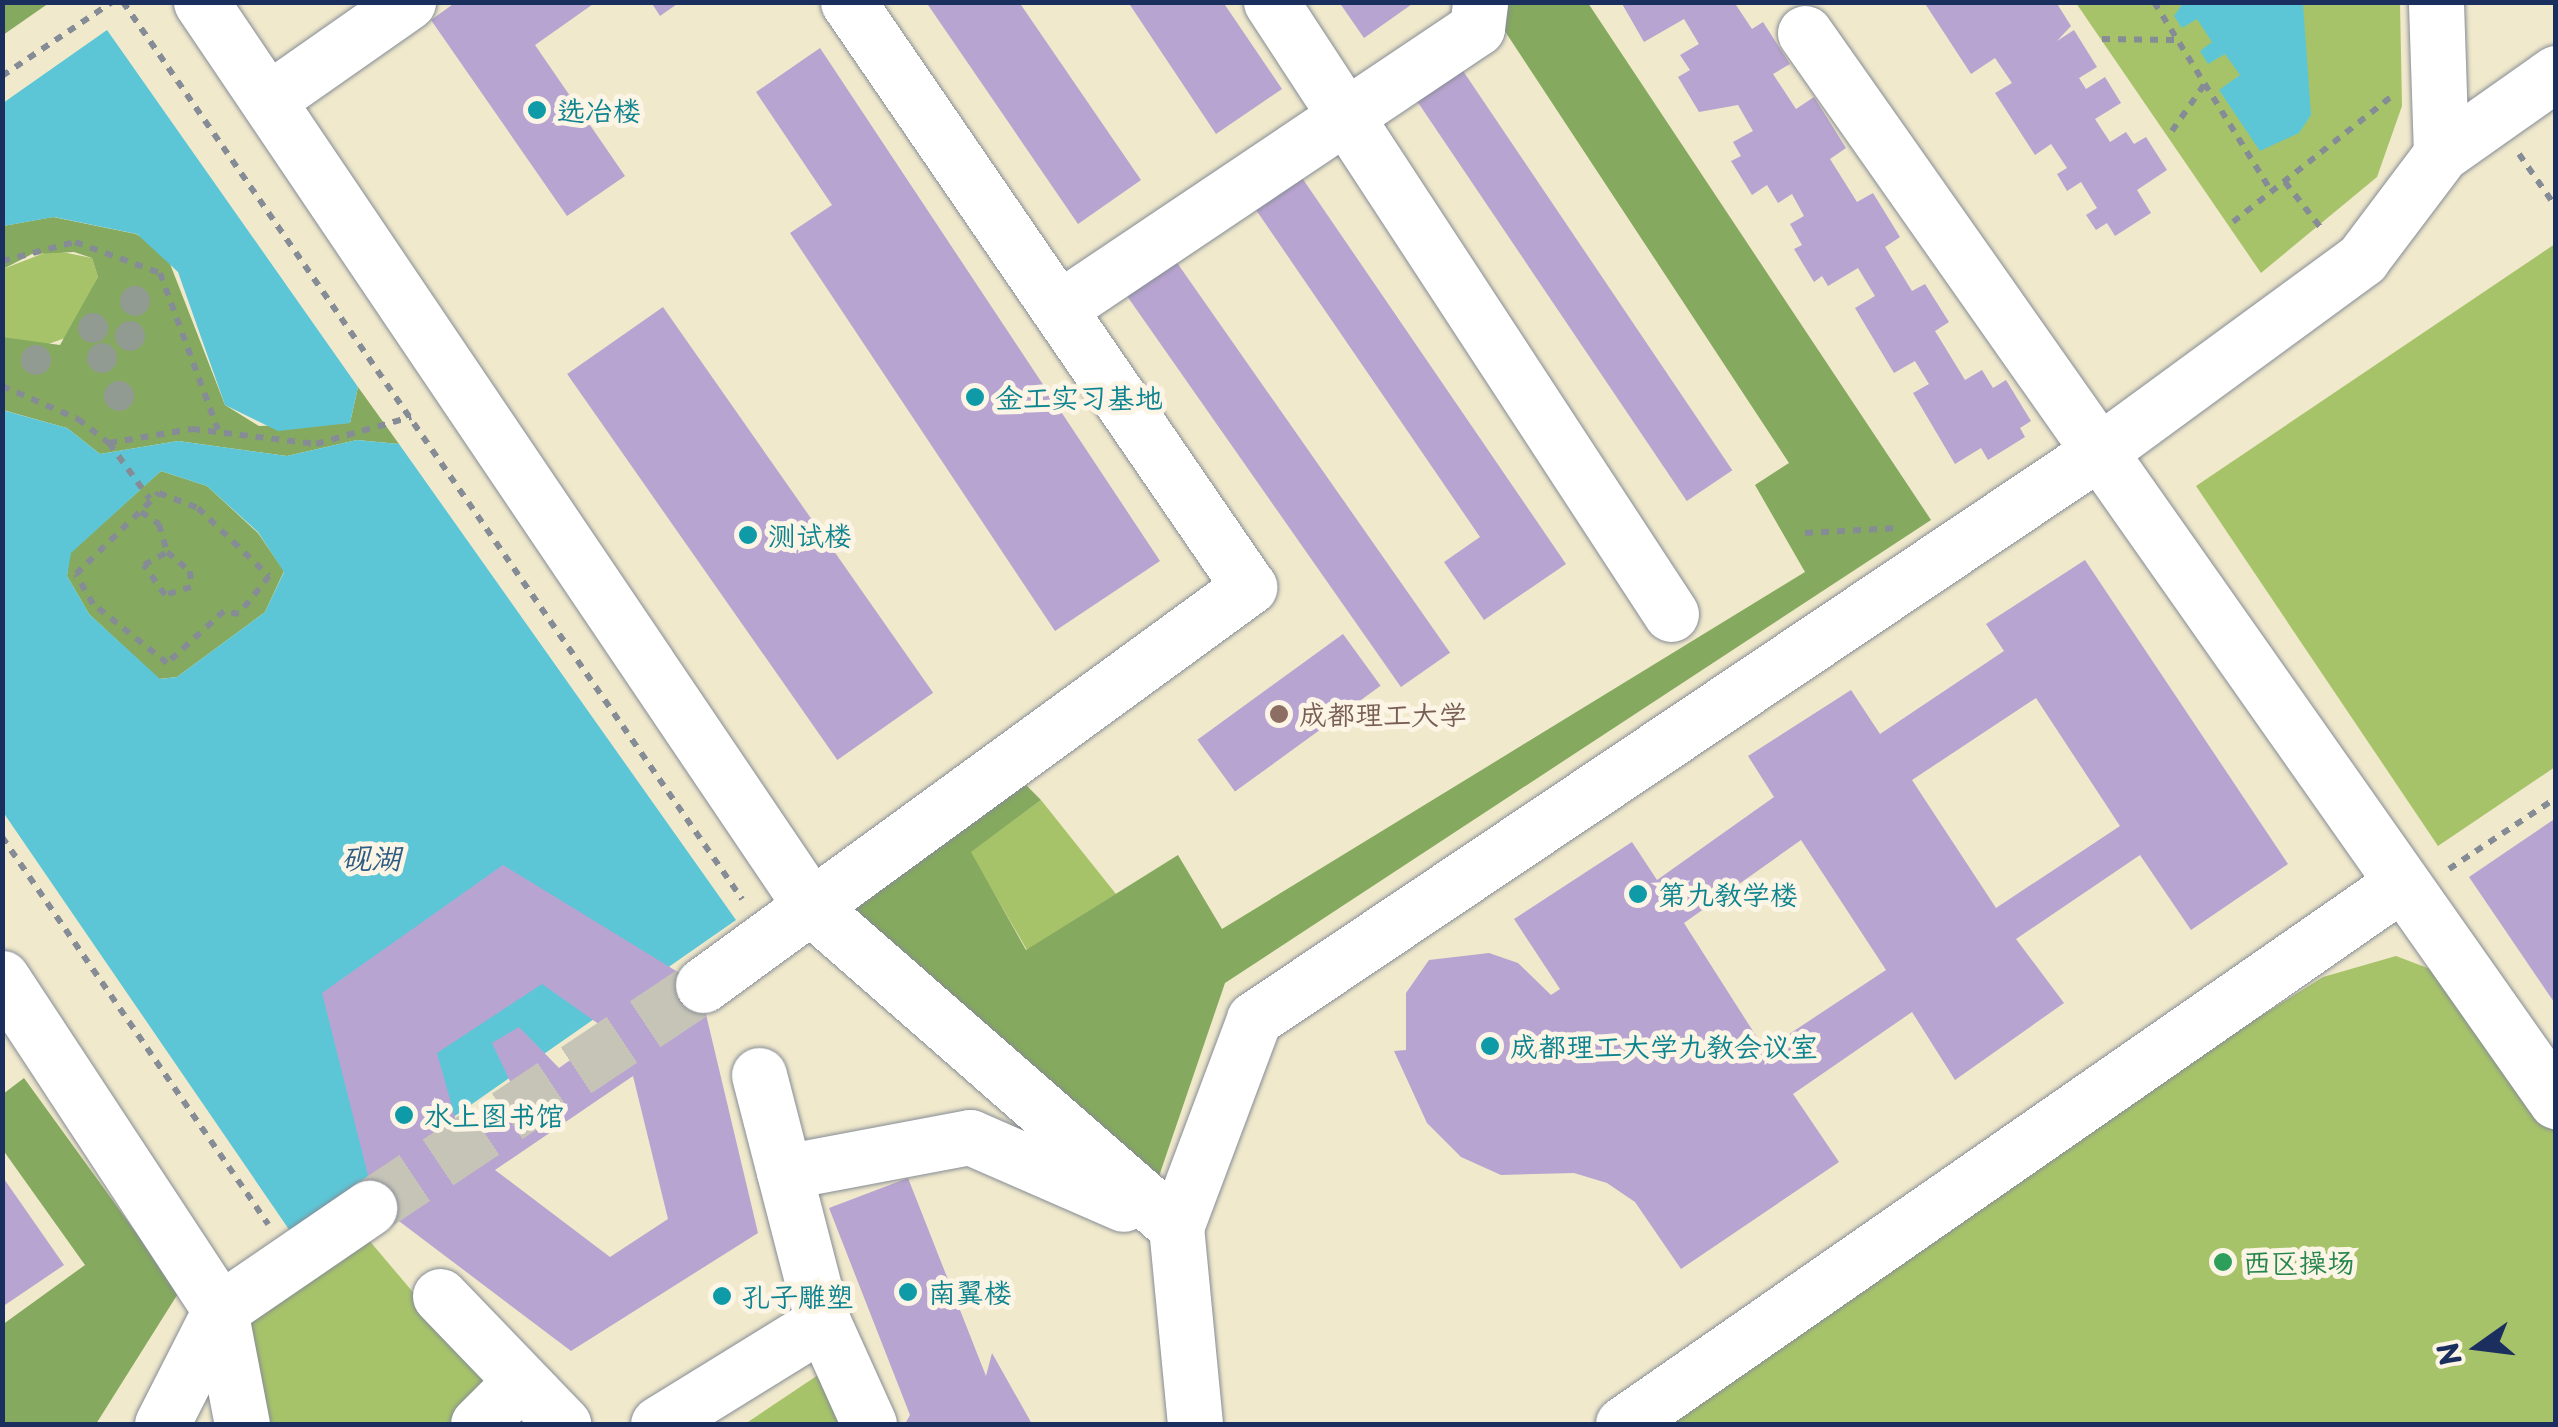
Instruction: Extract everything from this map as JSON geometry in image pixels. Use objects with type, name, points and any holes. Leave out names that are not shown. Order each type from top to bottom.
[{"type":"street","points":[[202,2],[469,396],[791,924],[1176,1227]]},
{"type":"street","points":[[268,100],[408,2]]},
{"type":"street","points":[[703,985],[1249,587],[848,2]]},
{"type":"street","points":[[1271,2],[1671,614]]},
{"type":"street","points":[[1060,307],[1344,110],[1477,28],[1480,2]]},
{"type":"street","points":[[2436,2],[2441,154]]},
{"type":"street","points":[[1805,33],[2556,1101]]},
{"type":"street","points":[[1195,1424],[1176,1227],[1254,1019],[2100,451],[2362,258],[2441,154],[2492,114],[2556,73]]},
{"type":"street","points":[[1623,1424],[2406,889]]},
{"type":"street","points":[[2,978],[220,1310],[242,1424]]},
{"type":"street","points":[[758,1075],[823,1322],[869,1424]]},
{"type":"street","points":[[784,1172],[970,1136],[1176,1227]]},
{"type":"street","points":[[162,1424],[220,1310],[370,1208]]},
{"type":"street","points":[[440,1296],[518,1385],[562,1424]]},
{"type":"street","points":[[658,1424],[823,1322]]},
{"type":"street","points":[[478,1424],[518,1385]]},
{"type":"path","points":[[2,76],[112,2]]},
{"type":"path","points":[[124,2],[411,417],[791,924]]},
{"type":"path","points":[[2154,2],[2272,192]]},
{"type":"path","points":[[2102,38],[2176,40]]},
{"type":"path","points":[[2233,222],[2436,59]]},
{"type":"path","points":[[2172,131],[2204,84]]},
{"type":"path","points":[[2492,114],[2556,207]]},
{"type":"path","points":[[2285,182],[2318,227],[2362,258]]},
{"type":"path","points":[[2,261],[76,242],[160,272],[218,430]]},
{"type":"path","points":[[2,386],[111,446],[147,496]]},
{"type":"path","points":[[111,446],[218,430],[316,444],[469,396]]},
{"type":"path","points":[[159,493],[198,508],[269,576],[238,614],[224,611],[167,662],[92,604],[76,574],[140,512],[147,496],[159,493]]},
{"type":"path","points":[[140,512],[159,524],[167,552],[190,571],[191,587],[165,595],[144,564],[167,552]]},
{"type":"path","points":[[2406,889],[2556,798]]},
{"type":"path","points":[[2,837],[292,1259]]},
{"type":"green space","points":[[3,2],[49,2],[49,3],[3,35]]},
{"type":"green space","points":[[1506,3],[1588,3],[1931,520],[1225,983],[1156,1185],[841,909],[1020,779],[1041,800],[971,852],[1026,950],[1178,855],[1222,929],[1805,572],[1755,485],[1789,463],[1493,13]]},
{"type":"green space","points":[[2076,3],[2400,3],[2402,106],[2377,177],[2261,273]]},
{"type":"green space","points":[[53,217],[136,234],[165,251],[225,405],[259,426],[350,423],[358,387],[399,444],[357,440],[287,456],[178,441],[100,454],[67,428],[3,410],[2,337],[60,345],[98,277],[92,258],[74,252],[32,254],[3,269],[3,226]]},
{"type":"green space","points":[[2555,244],[2555,767],[2438,846],[2196,486]]},
{"type":"green space","points":[[52,250],[92,258],[98,277],[68,337],[40,347],[3,338],[3,269]]},
{"type":"green space","points":[[161,471],[207,486],[258,533],[284,571],[265,612],[177,677],[159,679],[89,614],[67,576],[70,553]]},
{"type":"green space","points":[[1041,800],[1116,894],[1027,950],[970,852]]},
{"type":"green space","name":"西区操场","points":[[2396,956],[2438,972],[2555,1125],[2555,1424],[1655,1424],[2096,1119],[2323,977]]},
{"type":"green space","points":[[24,1078],[179,1292],[96,1424],[3,1424],[2,1325],[85,1265],[3,1150],[3,1094]]},
{"type":"green space","points":[[368,1239],[494,1388],[448,1424],[269,1424],[250,1324]]},
{"type":"green space","points":[[824,1371],[843,1424],[745,1424]]},
{"type":"water","points":[[2183,3],[2303,3],[2311,115],[2299,133],[2260,151],[2219,90],[2240,75],[2225,54],[2208,64],[2200,51],[2212,42],[2197,19],[2182,28],[2174,16]]},
{"type":"water","points":[[107,30],[358,387],[350,423],[278,431],[225,405],[178,272],[137,234],[54,217],[3,226],[3,103]]},
{"type":"water","name":"砚湖","points":[[2,410],[67,428],[100,454],[178,441],[287,456],[357,440],[399,444],[736,920],[290,1231],[3,812]],"holes":[[[161,471],[207,486],[258,532],[284,572],[265,612],[177,677],[160,679],[89,614],[67,576],[71,553]]]},
{"type":"building","name":"选冶楼","points":[[456,2],[596,2],[535,45],[625,176],[567,216],[431,20]]},
{"type":"building","name":"选冶楼","points":[[651,2],[680,2],[660,16]]},
{"type":"building","points":[[926,2],[1019,2],[1141,180],[1078,224]]},
{"type":"building","points":[[1128,2],[1223,2],[1282,89],[1216,134]]},
{"type":"building","points":[[1339,2],[1415,2],[1364,38]]},
{"type":"building","points":[[1621,2],[1734,2],[1752,29],[1763,22],[1790,64],[1773,74],[1796,109],[1814,97],[1846,148],[1830,159],[1857,202],[1873,193],[1900,237],[1885,247],[1912,291],[1925,284],[1949,322],[1935,331],[1965,380],[1982,370],[1993,388],[2006,380],[2031,421],[2020,428],[2025,437],[1988,460],[1981,448],[1955,464],[1913,393],[1929,384],[1915,361],[1894,373],[1855,308],[1875,296],[1858,268],[1828,286],[1822,276],[1814,282],[1794,249],[1802,245],[1790,224],[1804,216],[1792,194],[1778,203],[1767,185],[1752,195],[1731,161],[1741,156],[1733,142],[1753,131],[1738,105],[1699,112],[1678,77],[1690,70],[1680,55],[1699,44],[1684,19],[1644,42]]},
{"type":"building","points":[[1924,2],[2056,2],[2071,26],[2057,41],[2074,30],[2097,67],[2079,78],[2086,89],[2105,77],[2121,103],[2095,119],[2110,142],[2126,132],[2134,144],[2146,137],[2167,170],[2137,190],[2151,213],[2115,236],[2107,223],[2096,230],[2086,215],[2097,208],[2081,182],[2067,191],[2057,174],[2067,168],[2051,144],[2035,155],[1995,93],[2012,83],[1995,58],[1971,74]]},
{"type":"building","name":"金工实习基地","points":[[820,48],[1160,561],[1055,631],[790,233],[832,205],[756,92]]},
{"type":"building","points":[[1455,59],[1732,470],[1687,501],[1409,90]]},
{"type":"building","points":[[1296,169],[1566,564],[1484,620],[1444,562],[1480,537],[1250,201]]},
{"type":"building","points":[[1173,257],[1450,653],[1401,687],[1124,291]]},
{"type":"building","name":"测试楼","points":[[663,307],[933,693],[837,760],[567,374]]},
{"type":"building","name":"第九教学楼","points":[[2085,560],[2288,864],[2191,930],[2140,855],[2016,939],[2064,1003],[1955,1080],[1912,1012],[1793,1094],[1839,1162],[1681,1269],[1635,1202],[1607,1183],[1574,1173],[1501,1175],[1461,1157],[1427,1123],[1394,1051],[1406,1050],[1406,993],[1429,960],[1489,953],[1518,963],[1551,995],[1560,989],[1514,919],[1632,842],[1657,880],[1774,797],[1748,756],[1851,690],[1880,734],[2004,651],[1986,624]],"holes":[[[2036,698],[2120,826],[1996,908],[1912,780]],[[1801,840],[1886,970],[1765,1050],[1684,923]]]},
{"type":"building","points":[[1343,634],[1381,686],[1235,792],[1197,740]]},
{"type":"building","points":[[2556,818],[2556,1005],[2469,877]]},
{"type":"building","name":"水上图书馆","points":[[503,865],[699,985],[758,1233],[571,1351],[375,1203],[322,993]],"holes":[[[542,984],[610,1032],[559,1068],[519,1027],[492,1043],[517,1096],[460,1135],[437,1053]],[[633,1076],[668,1219],[610,1257],[495,1170]]]},
{"type":"building","points":[[2,1176],[64,1265],[2,1307]]},
{"type":"building","name":"南翼楼","points":[[908,1178],[986,1376],[992,1353],[1032,1424],[905,1424],[910,1415],[829,1208]]},
{"type":"tunnel","points":[[369,1208],[703,985]]},
{"type":"place","name":"选冶楼","points":[[537,110]]},
{"type":"place","name":"金工实习基地","points":[[975,397]]},
{"type":"place","name":"测试楼","points":[[748,535]]},
{"type":"place","name":"成都理工大学","points":[[1279,714]]},
{"type":"place","name":"第九教学楼","points":[[1638,894]]},
{"type":"place","name":"成都理工大学九教会议室","points":[[1490,1046]]},
{"type":"place","name":"水上图书馆","points":[[404,1115]]},
{"type":"place","name":"西区操场","points":[[2223,1262]]},
{"type":"place","name":"南翼楼","points":[[908,1292]]},
{"type":"place","name":"孔子雕塑","points":[[722,1296]]}]
